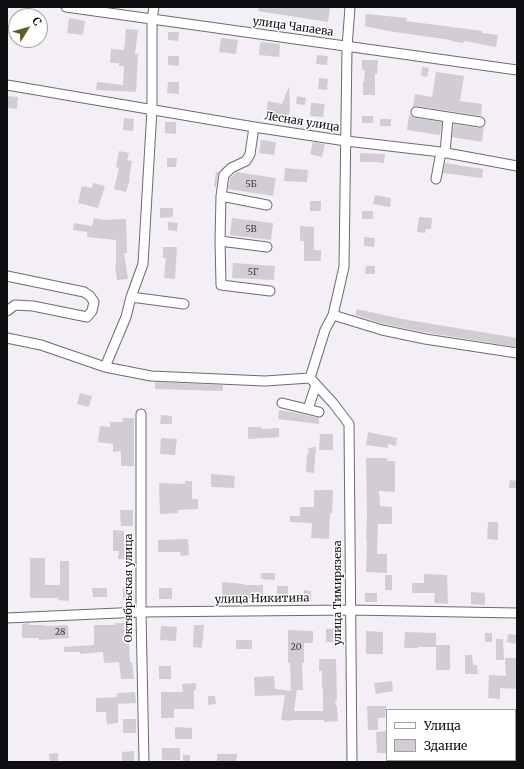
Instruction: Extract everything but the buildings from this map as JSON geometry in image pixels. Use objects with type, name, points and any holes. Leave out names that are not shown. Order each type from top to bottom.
[{"type":"street","name":"улица Чапаева","points":[[66,7],[517,70]]},
{"type":"street","points":[[105,367],[126,317],[131,297],[143,264],[152,108],[152,19],[154,7]]},
{"type":"street","points":[[308,409],[325,330],[333,315],[344,267],[350,7]]},
{"type":"street","points":[[7,85],[152,108],[254,127]]},
{"type":"street","points":[[416,112],[480,122]]},
{"type":"street","points":[[436,179],[443,152],[448,118]]},
{"type":"street","name":"Лесная улица","points":[[270,291],[221,285],[221,196],[224,175],[231,168],[246,161],[250,154],[254,127],[346,141],[443,152],[517,166]]},
{"type":"street","points":[[221,196],[267,205]]},
{"type":"street","points":[[220,241],[267,247]]},
{"type":"street","points":[[7,276],[84,292],[90,296],[94,302],[92,311],[87,317],[33,306],[15,305],[7,311]]},
{"type":"street","points":[[131,297],[184,304]]},
{"type":"street","points":[[333,315],[382,330],[517,353]]},
{"type":"street","points":[[7,338],[41,345],[105,367],[151,376],[313,382]]},
{"type":"street","name":"улица Тимирязева","points":[[313,382],[333,403],[349,424],[352,762]]},
{"type":"street","points":[[282,403],[320,412]]},
{"type":"street","name":"Октябрьская улица","points":[[141,414],[141,612],[144,762]]},
{"type":"street","name":"улица Никитина","points":[[7,618],[141,612],[350,610],[517,613]]}]
